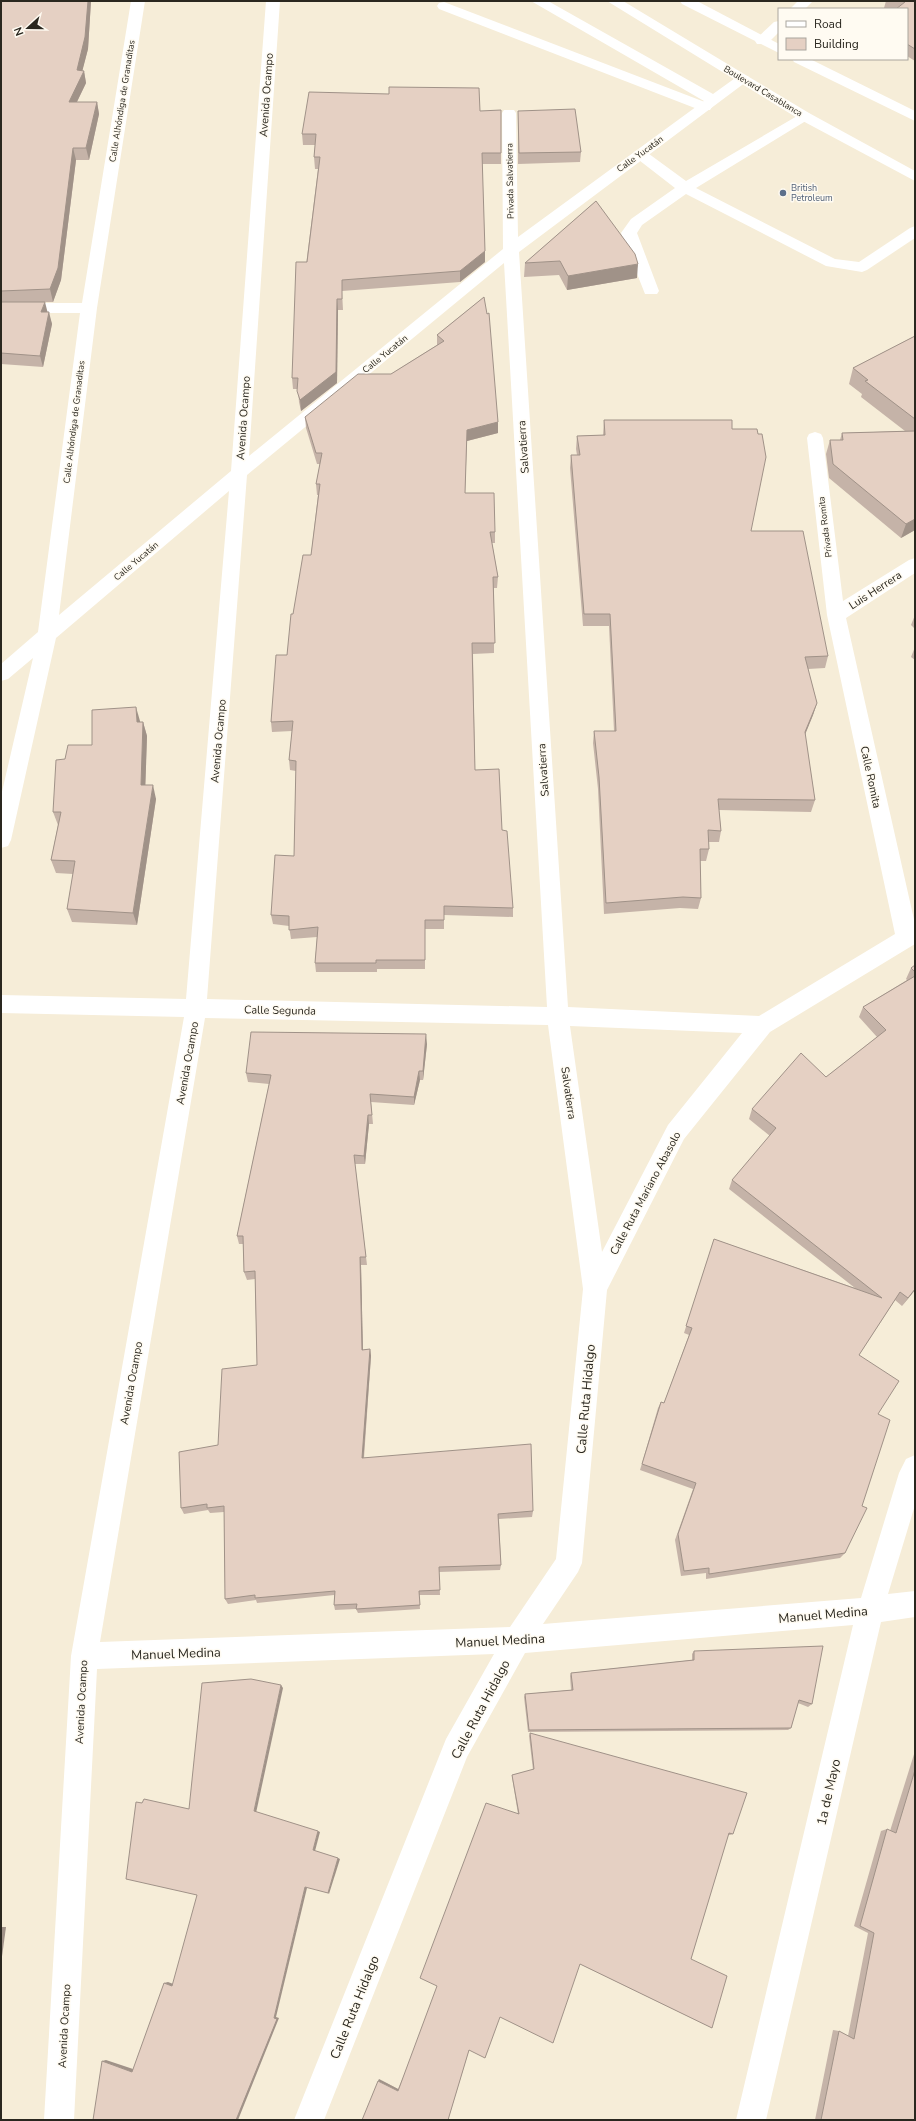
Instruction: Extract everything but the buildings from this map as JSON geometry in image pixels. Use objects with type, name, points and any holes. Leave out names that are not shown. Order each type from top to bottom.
[{"type":"street","name":"Calle Alhóndiga de Granaditas","points":[[1,840],[47,636],[89,308],[138,1]]},
{"type":"street","name":"Avenida Ocampo","points":[[59,2120],[84,1656],[196,1008],[239,473],[273,1]]},
{"type":"street","points":[[538,1],[709,104]]},
{"type":"street","points":[[604,1],[632,12]]},
{"type":"street","name":"Boulevard Casablanca","points":[[614,1],[804,116],[915,177]]},
{"type":"street","points":[[687,1],[778,49]]},
{"type":"street","points":[[798,8],[806,1]]},
{"type":"street","points":[[444,6],[709,104]]},
{"type":"street","points":[[762,41],[778,26]]},
{"type":"street","points":[[801,60],[915,117]]},
{"type":"street","name":"Calle Yucatán","points":[[1,674],[239,473],[511,250],[743,79]]},
{"type":"street","name":"Privada Salvatierra","points":[[509,113],[511,250]]},
{"type":"street","points":[[651,291],[629,233],[636,222],[686,188],[804,116]]},
{"type":"street","points":[[640,154],[686,188],[831,263],[862,268],[915,231]]},
{"type":"street","name":"Salvatierra","points":[[511,250],[558,1016],[595,1289]]},
{"type":"street","points":[[1,308],[89,308]]},
{"type":"street","name":"Privada Romita","points":[[815,438],[836,615]]},
{"type":"street","name":"Luis Herrera","points":[[836,615],[915,564]]},
{"type":"street","name":"Calle Romita","points":[[836,615],[911,936]]},
{"type":"street","name":"Calle Ruta Mariano Abasolo","points":[[595,1289],[676,1132],[762,1025],[911,936]]},
{"type":"street","name":"Calle Segunda","points":[[1,1004],[558,1016]]},
{"type":"street","points":[[558,1016],[762,1025]]},
{"type":"street","name":"Calle Ruta Hidalgo","points":[[309,2120],[456,1749],[517,1640],[569,1563],[595,1289]]},
{"type":"street","name":"1a de Mayo","points":[[751,2120],[870,1610],[912,1473],[915,1468]]},
{"type":"street","name":"Manuel Medina","points":[[84,1656],[517,1640],[870,1610],[915,1604]]},
{"type":"place","name":"British Petroleum","points":[[783,193]]}]
